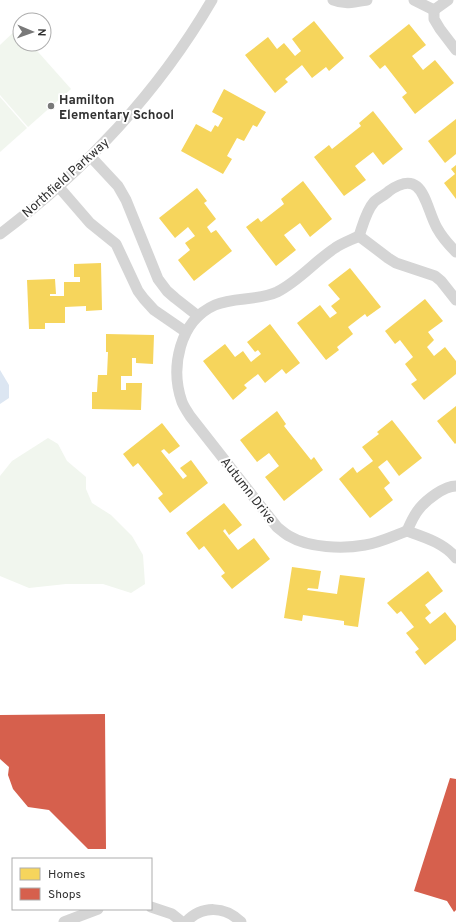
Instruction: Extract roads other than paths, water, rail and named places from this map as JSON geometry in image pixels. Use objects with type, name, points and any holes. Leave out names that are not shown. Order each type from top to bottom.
[{"type":"street","name":"Northfield Parkway","points":[[0,234],[58,186],[90,157],[152,88],[190,37],[212,0]]},
{"type":"street","points":[[333,0],[340,3],[352,3],[368,0]]},
{"type":"street","points":[[414,0],[434,10]]},
{"type":"street","points":[[434,10],[448,0]]},
{"type":"street","points":[[434,10],[434,19],[456,50]]},
{"type":"street","points":[[90,157],[111,178],[126,200],[158,279],[167,291],[195,319],[215,305],[229,301],[254,298],[275,292],[297,278],[335,248],[359,236],[368,211],[375,202],[399,185],[405,183],[419,188],[424,194],[437,228],[456,252]]},
{"type":"street","points":[[58,186],[90,223],[116,244],[138,291],[144,299],[158,313],[186,332]]},
{"type":"street","points":[[359,236],[396,263],[435,276],[441,281],[456,300]]},
{"type":"street","name":"Autumn Drive","points":[[195,319],[186,332],[181,343],[177,370],[178,386],[182,403],[190,416],[277,527],[288,536],[304,543],[338,546],[366,545],[406,531]]},
{"type":"street","points":[[456,486],[450,486],[424,504],[415,514],[406,531],[434,541],[449,551],[456,558]]},
{"type":"street","points":[[152,907],[172,914],[182,922]]},
{"type":"street","points":[[64,922],[95,910]]},
{"type":"street","points":[[186,922],[192,915],[202,911],[214,910],[225,911],[234,915],[241,922]]},
{"type":"place","name":"Hamilton Elementary School","points":[[51,106]]}]
